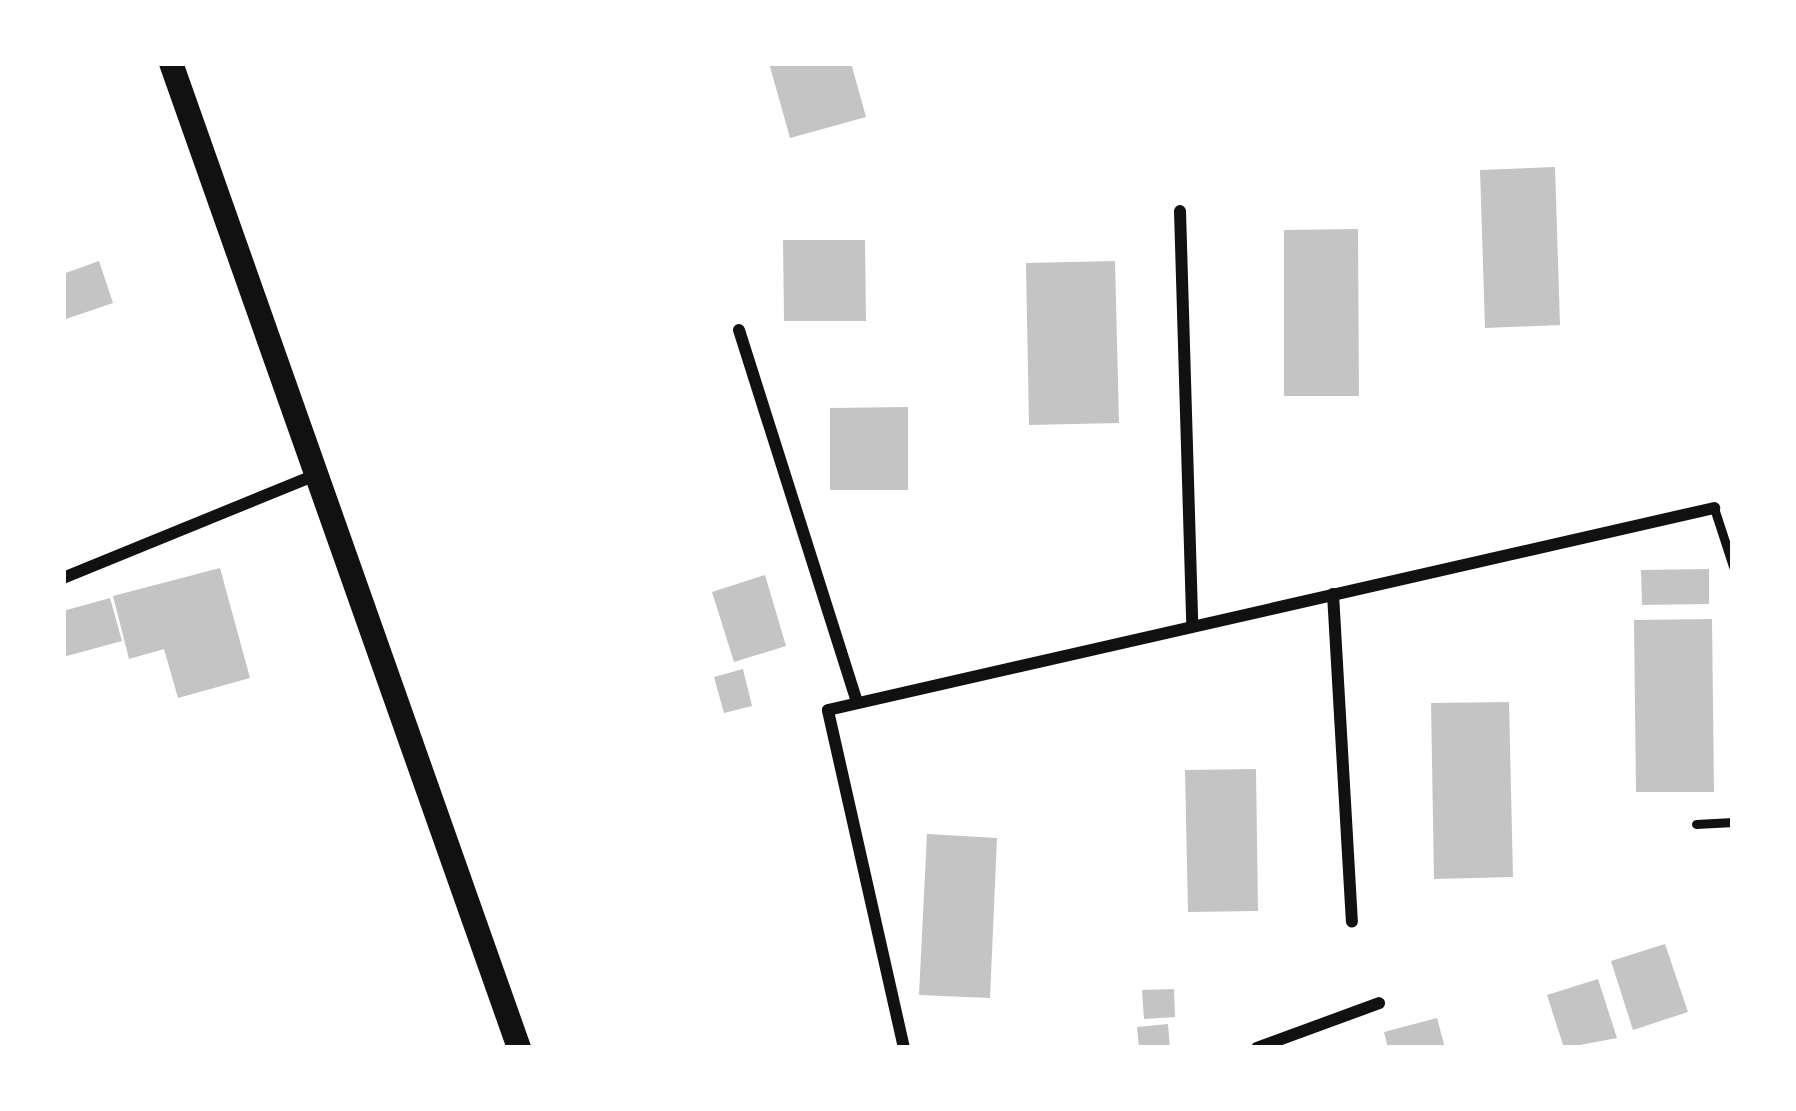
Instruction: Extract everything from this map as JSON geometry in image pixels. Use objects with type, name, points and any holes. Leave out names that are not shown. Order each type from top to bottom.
[{"type":"main road","points":[[171,63],[519,1048]]},
{"type":"street","points":[[1180,211],[1192,626]]},
{"type":"street","points":[[740,330],[856,703]]},
{"type":"street","points":[[63,578],[318,475]]},
{"type":"street","points":[[904,1048],[828,710],[1714,508]]},
{"type":"street","points":[[1333,594],[1352,921]]},
{"type":"street","points":[[1258,1048],[1379,1003]]},
{"type":"lane","points":[[1714,508],[1733,566]]},
{"type":"lane","points":[[1696,824],[1733,822]]},
{"type":"building","points":[[769,63],[851,63],[866,117],[790,138]]},
{"type":"building","points":[[1555,167],[1560,325],[1485,328],[1480,170]]},
{"type":"building","points":[[1358,229],[1359,396],[1284,396],[1284,230]]},
{"type":"building","points":[[783,240],[865,240],[866,321],[784,321]]},
{"type":"building","points":[[99,261],[113,303],[63,320],[63,274]]},
{"type":"building","points":[[1115,261],[1119,423],[1029,425],[1026,263]]},
{"type":"building","points":[[908,407],[908,490],[830,490],[830,408]]},
{"type":"building","points":[[220,568],[250,678],[178,698],[164,649],[129,659],[113,596]]},
{"type":"building","points":[[1709,569],[1709,604],[1642,605],[1641,570]]},
{"type":"building","points":[[765,575],[786,646],[734,662],[712,592]]},
{"type":"building","points":[[110,598],[122,641],[63,657],[63,611]]},
{"type":"building","points":[[1712,619],[1714,792],[1636,792],[1634,620]]},
{"type":"building","points":[[743,669],[752,706],[724,713],[714,677]]},
{"type":"building","points":[[1509,702],[1513,877],[1434,879],[1431,703]]},
{"type":"building","points":[[1256,769],[1258,911],[1188,912],[1185,770]]},
{"type":"building","points":[[927,834],[997,838],[990,998],[919,995]]},
{"type":"building","points":[[1665,944],[1688,1012],[1633,1030],[1611,961]]},
{"type":"building","points":[[1598,979],[1617,1038],[1564,1048],[1547,995]]},
{"type":"building","points":[[1174,989],[1175,1017],[1144,1019],[1142,990]]},
{"type":"building","points":[[1437,1018],[1445,1048],[1388,1048],[1384,1032]]},
{"type":"building","points":[[1168,1024],[1170,1048],[1139,1048],[1137,1027]]}]
